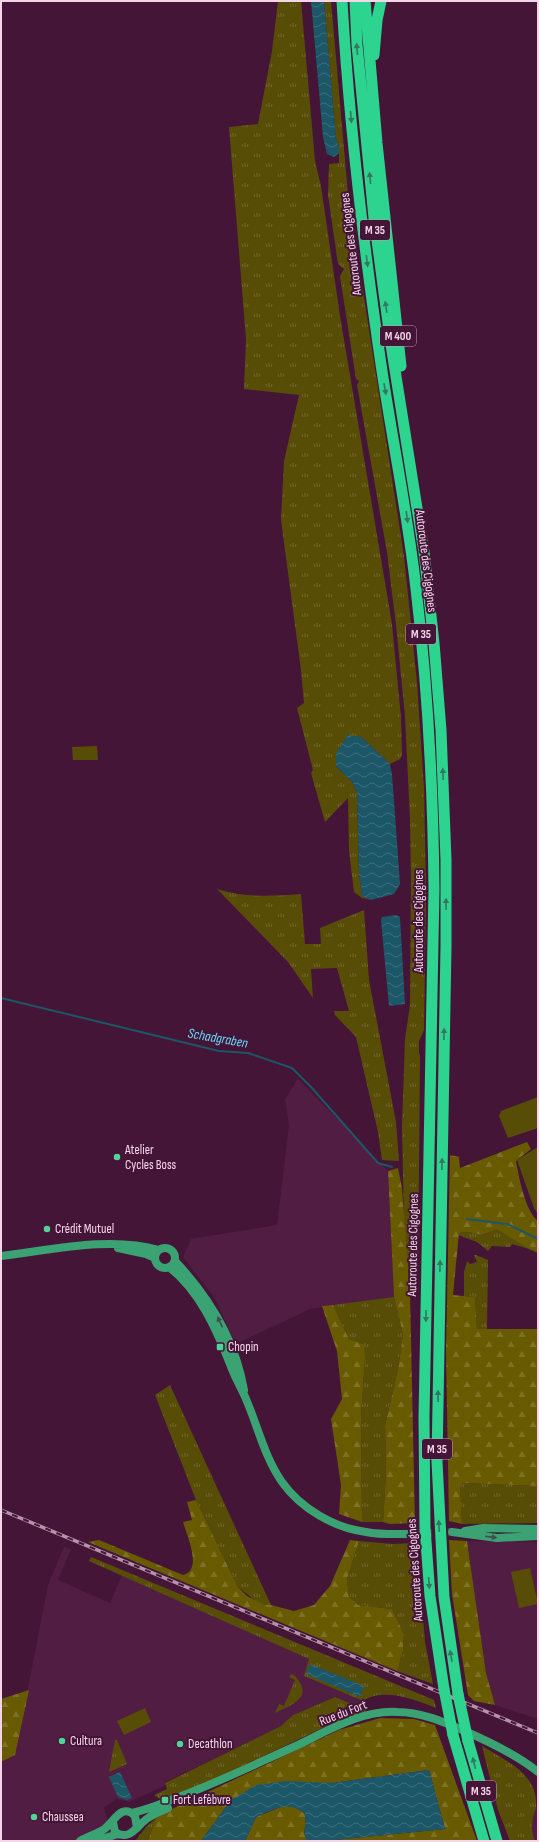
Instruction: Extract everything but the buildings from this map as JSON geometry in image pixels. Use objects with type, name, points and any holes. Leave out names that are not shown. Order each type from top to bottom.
[{"type":"highway","points":[[336,1],[338,35],[348,78]]},
{"type":"highway","name":"Autoroute des Cigognes","points":[[342,1],[348,78],[370,288],[416,587],[429,731],[434,889],[424,1417],[425,1528],[430,1596],[444,1689],[453,1735],[484,1841]]},
{"type":"highway","name":"Autoroute des Cigognes","points":[[355,1],[357,45],[374,218],[391,345],[413,477],[434,636],[444,773],[446,946],[437,1462],[444,1597],[458,1694],[468,1741],[496,1841]]},
{"type":"highway","points":[[365,1],[377,143]]},
{"type":"highway","name":"M 400","points":[[381,1],[377,20],[374,51],[377,143],[405,396],[409,456]]},
{"type":"highway","points":[[475,1814],[478,1841]]},
{"type":"main road","points":[[1,1256],[79,1246],[125,1244],[159,1250],[165,1248],[170,1249],[174,1254],[172,1264]]},
{"type":"main road","points":[[108,1245],[146,1254],[155,1258],[160,1267],[172,1264]]},
{"type":"main road","points":[[155,1258],[159,1250]]},
{"type":"main road","points":[[172,1264],[198,1286],[219,1320],[242,1378],[246,1398],[253,1418],[271,1463],[282,1483],[296,1498],[312,1511],[336,1524],[366,1532],[412,1534]]},
{"type":"main road","points":[[538,1529],[483,1528],[452,1532],[497,1538],[538,1536]]},
{"type":"main road","name":"Rue du Fort","points":[[80,1841],[104,1830],[113,1822],[120,1812],[132,1813],[159,1806],[340,1725],[373,1714],[396,1711],[426,1716],[481,1738],[514,1755],[538,1772]]},
{"type":"main road","name":"Rue du Fort","points":[[95,1841],[118,1834],[128,1836],[148,1818],[202,1788]]},
{"type":"main road","points":[[132,1813],[137,1820],[137,1828]]},
{"type":"main road","points":[[113,1822],[114,1829],[118,1834]]},
{"type":"shaded area","points":[[298,1079],[388,1171],[394,1297],[310,1309],[236,1344],[214,1297],[183,1257],[191,1239],[277,1225],[289,1125],[285,1099]]},
{"type":"shaded area","points":[[467,1541],[538,1542],[538,1719],[495,1705],[486,1673]]},
{"type":"shaded area","points":[[64,1547],[71,1549],[58,1580],[110,1603],[122,1575],[309,1659],[304,1676],[363,1701],[359,1707],[334,1697],[293,1715],[281,1726],[165,1782],[166,1785],[129,1802],[116,1799],[104,1808],[113,1838],[124,1841],[1,1841],[1,1762],[15,1755],[48,1585]]},
{"type":"shaded area","points":[[538,1801],[538,1841],[535,1841],[532,1835],[532,1820]]},
{"type":"green space","points":[[278,1],[301,1],[315,161],[321,186],[340,316],[392,624],[401,718],[402,755],[400,759],[390,764],[361,737],[336,766],[353,783],[357,793],[359,874],[362,896],[371,900],[362,898],[354,892],[349,851],[348,798],[325,822],[311,773],[313,770],[297,708],[304,703],[281,520],[284,461],[299,395],[244,389],[246,339],[229,127],[258,124],[272,51]]},
{"type":"green space","points":[[324,1],[331,1],[348,194],[404,556],[417,683],[424,787],[426,893],[424,1030],[419,1041],[418,1283],[410,1292],[404,1222],[402,1127],[405,1039],[410,1005],[411,881],[410,820],[405,716],[387,552],[357,385],[359,381],[356,379],[340,276],[344,269],[338,264],[328,195],[329,164],[339,163],[339,146],[336,139]]},
{"type":"green space","points":[[97,746],[98,760],[73,760],[72,747]]},
{"type":"green space","points":[[217,889],[248,895],[269,896],[301,894],[305,944],[321,944],[320,928],[364,910],[369,980],[396,1122],[399,1161],[382,1160],[378,1132],[356,1037],[335,1015],[334,1011],[349,1011],[337,968],[311,969],[313,998],[288,962]]},
{"type":"green space","points":[[538,1097],[538,1128],[508,1138],[499,1116],[501,1111]]},
{"type":"green space","points":[[527,1142],[531,1149],[516,1161],[526,1202],[533,1216],[538,1221],[538,1253],[497,1229],[482,1235],[468,1232],[459,1233],[453,1295],[475,1297],[477,1329],[538,1329],[538,1486],[460,1483],[462,1524],[449,1521],[446,1351],[450,1155],[459,1157],[460,1168]]},
{"type":"green space","points":[[538,1147],[538,1214],[534,1208],[517,1160]]},
{"type":"green space","points":[[398,1168],[402,1188],[410,1292],[415,1523],[390,1524],[383,1522],[386,1472],[385,1425],[398,1369],[403,1334],[394,1297],[388,1171]]},
{"type":"green space","points":[[497,1228],[529,1249],[512,1244],[510,1247],[492,1246],[488,1251],[477,1242],[458,1235],[459,1233],[468,1232],[483,1235]]},
{"type":"green space","points":[[474,1255],[488,1260],[487,1329],[477,1329],[475,1297],[464,1296],[464,1272],[467,1261],[470,1264],[477,1262]]},
{"type":"green space","points":[[394,1297],[403,1334],[398,1369],[385,1425],[386,1472],[383,1522],[362,1522],[361,1416],[365,1359],[349,1339],[333,1305]]},
{"type":"green space","points":[[333,1305],[349,1339],[364,1345],[365,1359],[361,1416],[362,1522],[339,1514],[341,1485],[331,1419],[342,1399],[337,1351],[322,1306]]},
{"type":"green space","points":[[170,1385],[271,1605],[256,1601],[238,1587],[196,1500],[155,1395]]},
{"type":"green space","points":[[460,1483],[538,1486],[538,1523],[462,1524]]},
{"type":"green space","points":[[196,1500],[238,1587],[247,1596],[263,1604],[294,1611],[314,1605],[330,1586],[350,1540],[359,1541],[347,1579],[349,1597],[358,1605],[392,1609],[404,1634],[403,1651],[397,1671],[88,1542],[99,1540],[183,1575],[189,1572],[192,1567],[193,1560],[183,1522],[192,1520],[187,1502]]},
{"type":"green space","points":[[449,1540],[467,1541],[486,1673],[495,1705],[474,1701],[468,1695],[452,1594]]},
{"type":"green space","points":[[359,1541],[393,1544],[417,1543],[425,1642],[433,1684],[397,1671],[403,1651],[404,1634],[392,1609],[358,1605],[349,1598],[347,1579]]},
{"type":"green space","points":[[91,1557],[434,1700],[436,1708],[400,1696],[390,1695],[371,1697],[363,1701],[304,1676],[309,1659],[89,1561]]},
{"type":"green space","points":[[530,1568],[538,1604],[519,1608],[511,1572]]},
{"type":"green space","points":[[291,1674],[294,1675],[300,1683],[302,1694],[294,1703],[275,1713],[279,1704],[284,1706],[295,1680],[289,1677]]},
{"type":"green space","points":[[29,1690],[15,1755],[1,1762],[1,1699]]},
{"type":"green space","points":[[335,1697],[366,1710],[365,1713],[331,1724],[181,1795],[180,1792],[161,1800],[154,1795],[167,1789],[165,1783],[281,1726],[293,1715]]},
{"type":"green space","points":[[145,1708],[151,1722],[124,1735],[117,1721]]},
{"type":"green space","points":[[380,1718],[414,1719],[435,1725],[477,1841],[324,1841],[445,1829],[429,1770],[332,1783],[277,1783],[231,1800],[201,1841],[148,1841],[156,1818],[176,1807],[339,1730]]},
{"type":"green space","points":[[115,1740],[117,1740],[127,1764],[109,1772]]},
{"type":"green space","points":[[482,1746],[510,1763],[527,1777],[536,1796],[536,1808],[532,1829],[535,1841],[510,1841],[498,1810]]},
{"type":"green space","points":[[283,1806],[295,1807],[304,1813],[306,1820],[305,1835],[308,1841],[245,1841],[256,1817]]},
{"type":"green space","points":[[156,1818],[148,1841],[135,1841],[146,1827]]},
{"type":"water","points":[[311,1],[324,1],[336,139],[339,146],[339,153],[334,157],[327,154],[323,137]]},
{"type":"water","points":[[348,735],[361,737],[390,764],[392,774],[400,884],[394,894],[371,900],[362,896],[359,874],[357,793],[353,783],[336,766],[336,753]]},
{"type":"water","points":[[396,915],[400,917],[405,1004],[389,1006],[381,920],[382,917]]},
{"type":"water","points":[[310,1664],[364,1686],[360,1697],[306,1674]]},
{"type":"water","points":[[429,1770],[445,1829],[324,1841],[308,1841],[305,1835],[306,1820],[304,1813],[292,1807],[286,1807],[274,1809],[256,1817],[245,1841],[201,1841],[231,1800],[256,1785],[286,1781],[332,1783]]},
{"type":"water","points":[[120,1772],[132,1798],[127,1800],[118,1797],[109,1777]]},
{"type":"waterway","name":"Schadgraben","points":[[1,998],[219,1051],[248,1053],[292,1068],[311,1087],[378,1163],[392,1167]]},
{"type":"waterway","name":"Schadgraben","points":[[467,1219],[507,1224],[538,1239]]},
{"type":"tunnel","points":[[412,1534],[452,1532]]},
{"type":"railway","points":[[1,1510],[538,1733]]},
{"type":"place","name":"Atelier Cycles Boss","points":[[117,1157]]},
{"type":"place","name":"Crédit Mutuel","points":[[47,1229]]},
{"type":"place","name":"Chopin","points":[[220,1347]]},
{"type":"place","name":"Cultura","points":[[62,1741]]},
{"type":"place","name":"Decathlon","points":[[180,1744]]},
{"type":"place","name":"Fort Lefèbvre","points":[[165,1800]]},
{"type":"place","name":"Chaussea","points":[[34,1817]]}]
